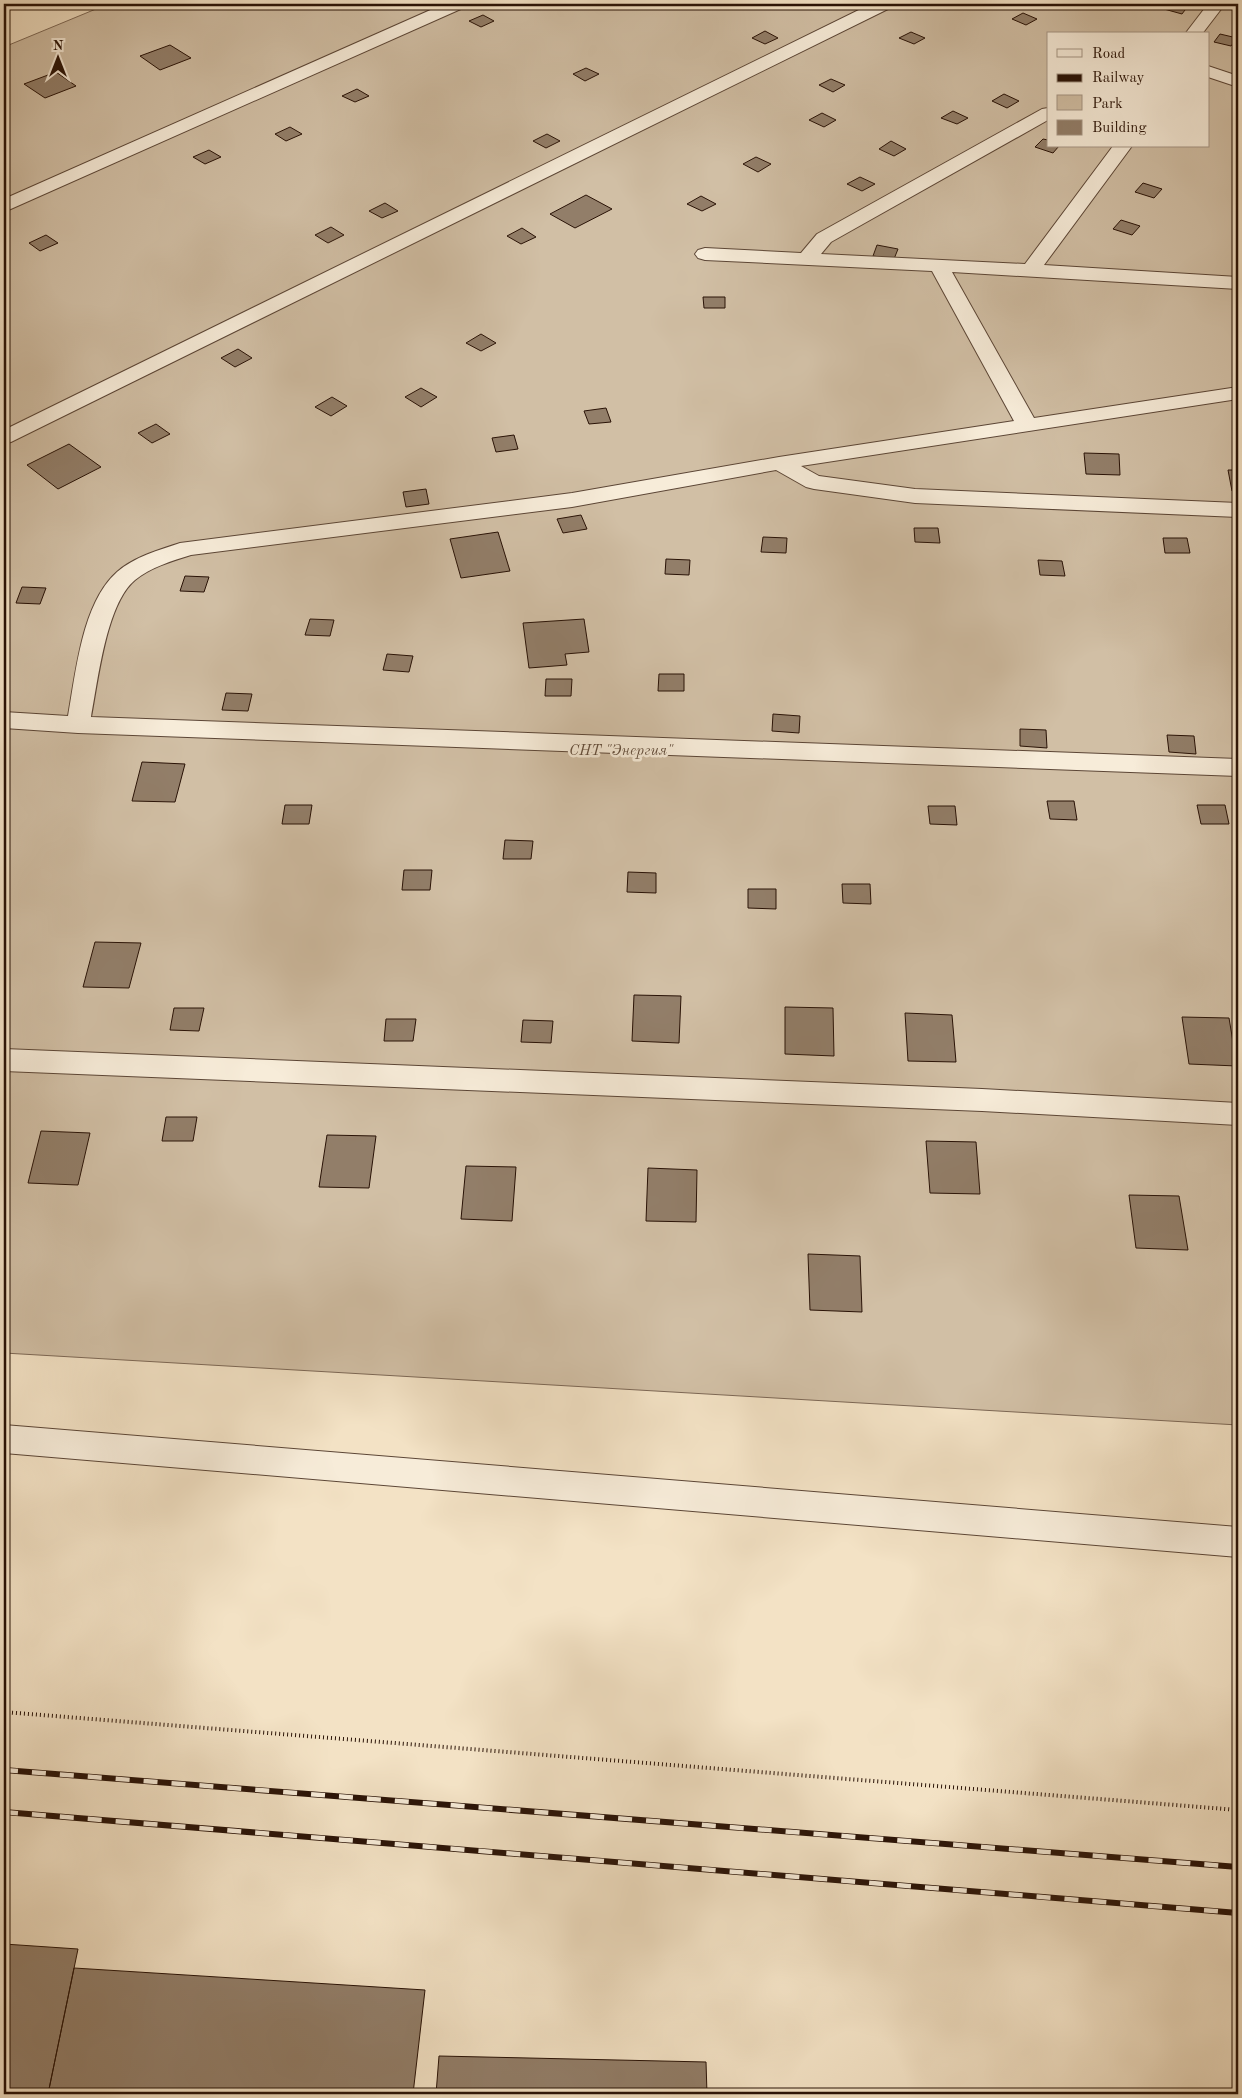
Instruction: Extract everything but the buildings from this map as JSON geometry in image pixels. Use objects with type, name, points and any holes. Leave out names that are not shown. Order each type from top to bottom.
[{"type":"lane","points":[[4,206],[457,4]]},
{"type":"lane","points":[[4,438],[884,4]]},
{"type":"lane","points":[[1195,32],[1217,4]]},
{"type":"lane","points":[[1210,72],[1238,82]]},
{"type":"lane","points":[[807,258],[824,238],[1047,114]]},
{"type":"lane","points":[[1030,271],[1122,148]]},
{"type":"lane","points":[[705,254],[940,265],[1238,283]]},
{"type":"lane","points":[[940,265],[1026,425]]},
{"type":"lane","points":[[78,725],[101,616],[120,581],[148,562],[188,548],[572,500],[779,463],[1238,393]]},
{"type":"lane","points":[[779,463],[814,482],[915,496],[1238,510]]},
{"type":"lane","points":[[4,720],[78,725],[1238,768]]},
{"type":"lane","points":[[4,1060],[982,1100],[1238,1114]]},
{"type":"lane","points":[[4,1439],[1238,1542]]},
{"type":"path","points":[[4,1712],[1238,1810]]},
{"type":"green space","name":"СНТ \"Энергия\"","points":[[108,4],[1238,4],[1238,1425],[4,1353],[4,47]]},
{"type":"railway","points":[[4,1770],[1238,1867]]},
{"type":"railway","points":[[4,1812],[1238,1913]]}]
